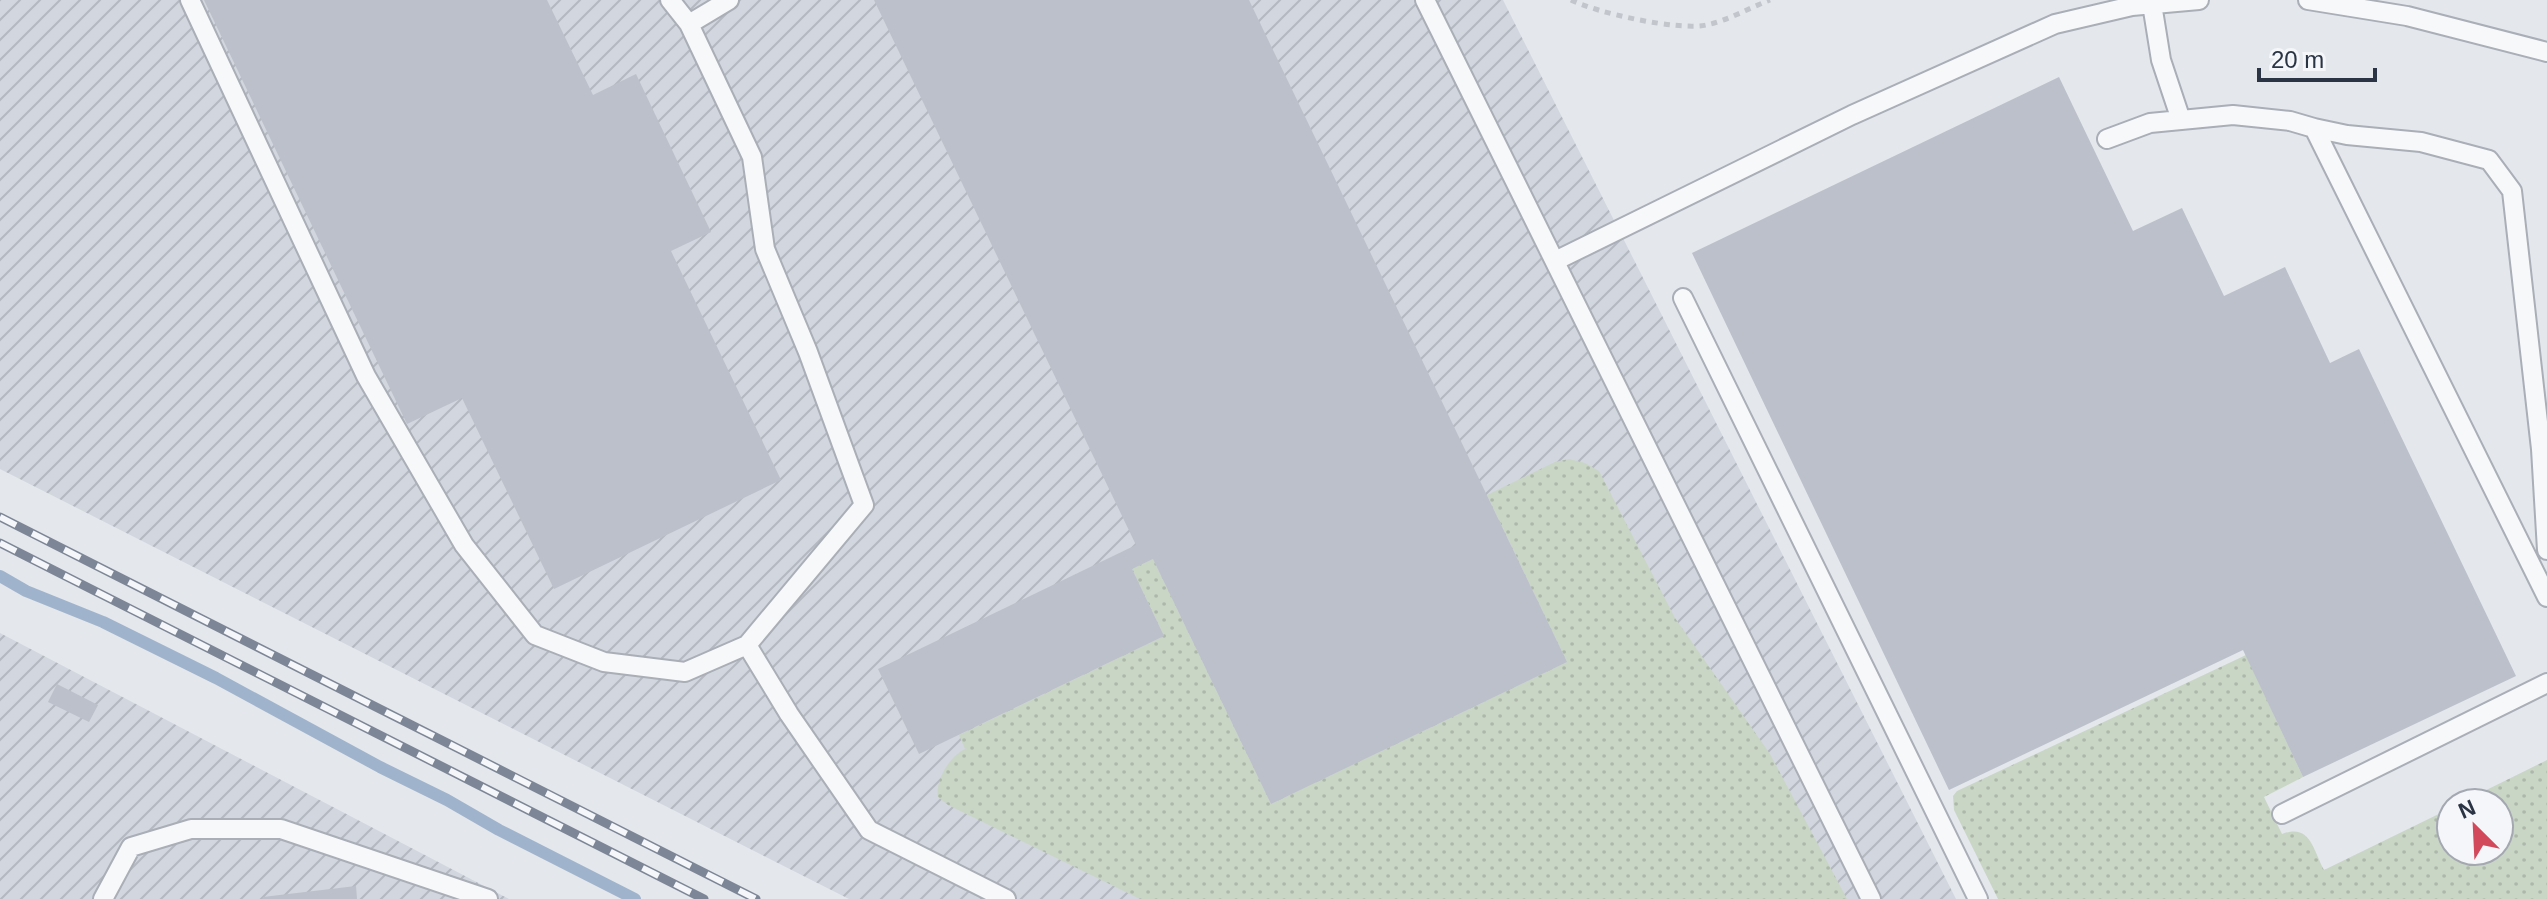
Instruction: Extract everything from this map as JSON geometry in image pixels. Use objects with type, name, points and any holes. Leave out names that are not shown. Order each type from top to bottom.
[{"type":"lane","points":[[190,0],[366,376],[464,545],[535,635],[604,662],[685,672],[747,645],[864,505],[808,352],[765,249],[752,157],[689,24],[670,0]]},
{"type":"lane","points":[[689,24],[729,0]]},
{"type":"lane","points":[[1425,0],[1871,899]]},
{"type":"lane","points":[[1555,261],[1852,115],[2055,24],[2132,6],[2199,0]]},
{"type":"lane","points":[[2308,0],[2407,16],[2547,52]]},
{"type":"lane","points":[[2152,4],[2161,60],[2181,120]]},
{"type":"lane","points":[[2107,139],[2150,123],[2233,115],[2290,121],[2347,135],[2421,142],[2489,160],[2512,191],[2541,449],[2547,550]]},
{"type":"lane","points":[[2314,128],[2547,597]]},
{"type":"lane","points":[[1683,298],[1978,899]]},
{"type":"lane","points":[[747,645],[789,714],[869,830],[1006,899]]},
{"type":"lane","points":[[2282,814],[2547,683]]},
{"type":"lane","points":[[103,899],[131,847],[191,829],[281,829],[488,899]]},
{"type":"path","points":[[1571,0],[1622,15],[1690,28],[1710,25],[1770,0]]},
{"type":"shaded area","points":[[0,0],[1503,0],[1956,899],[849,899],[0,469]]},
{"type":"shaded area","points":[[0,633],[509,899],[0,899]]},
{"type":"green space","points":[[1569,459],[1599,471],[1675,618],[1770,754],[1847,899],[1140,899],[948,805],[938,797],[939,783],[945,769],[965,749],[959,735],[1164,636],[1132,569],[1153,559],[1271,804],[1567,662],[1487,495],[1555,462]]},
{"type":"green space","points":[[2246,655],[2303,777],[2264,797],[2282,834],[2299,832],[2305,835],[2324,870],[2435,816],[2435,867],[2515,867],[2515,787],[2492,787],[2547,760],[2547,899],[1998,899],[1954,810],[1953,796],[1957,791]]},
{"type":"building","points":[[204,0],[547,0],[593,95],[636,74],[711,232],[671,251],[781,480],[554,589],[462,398],[407,424]]},
{"type":"building","points":[[874,0],[1249,0],[1567,662],[1271,804],[1153,559],[1132,569],[1164,636],[919,754],[878,669],[1136,545]]},
{"type":"building","points":[[2059,77],[2133,231],[2182,208],[2224,296],[2285,267],[2330,363],[2359,349],[2516,676],[2303,777],[2243,650],[1949,790],[1692,253]]},
{"type":"building","points":[[57,684],[98,705],[89,722],[48,702]]},
{"type":"building","points":[[356,886],[357,899],[263,899],[263,897]]},
{"type":"waterway","points":[[0,576],[26,591],[103,622],[216,678],[499,830],[635,899]]},
{"type":"railway","points":[[0,517],[756,899]]},
{"type":"railway","points":[[0,543],[704,899]]}]
